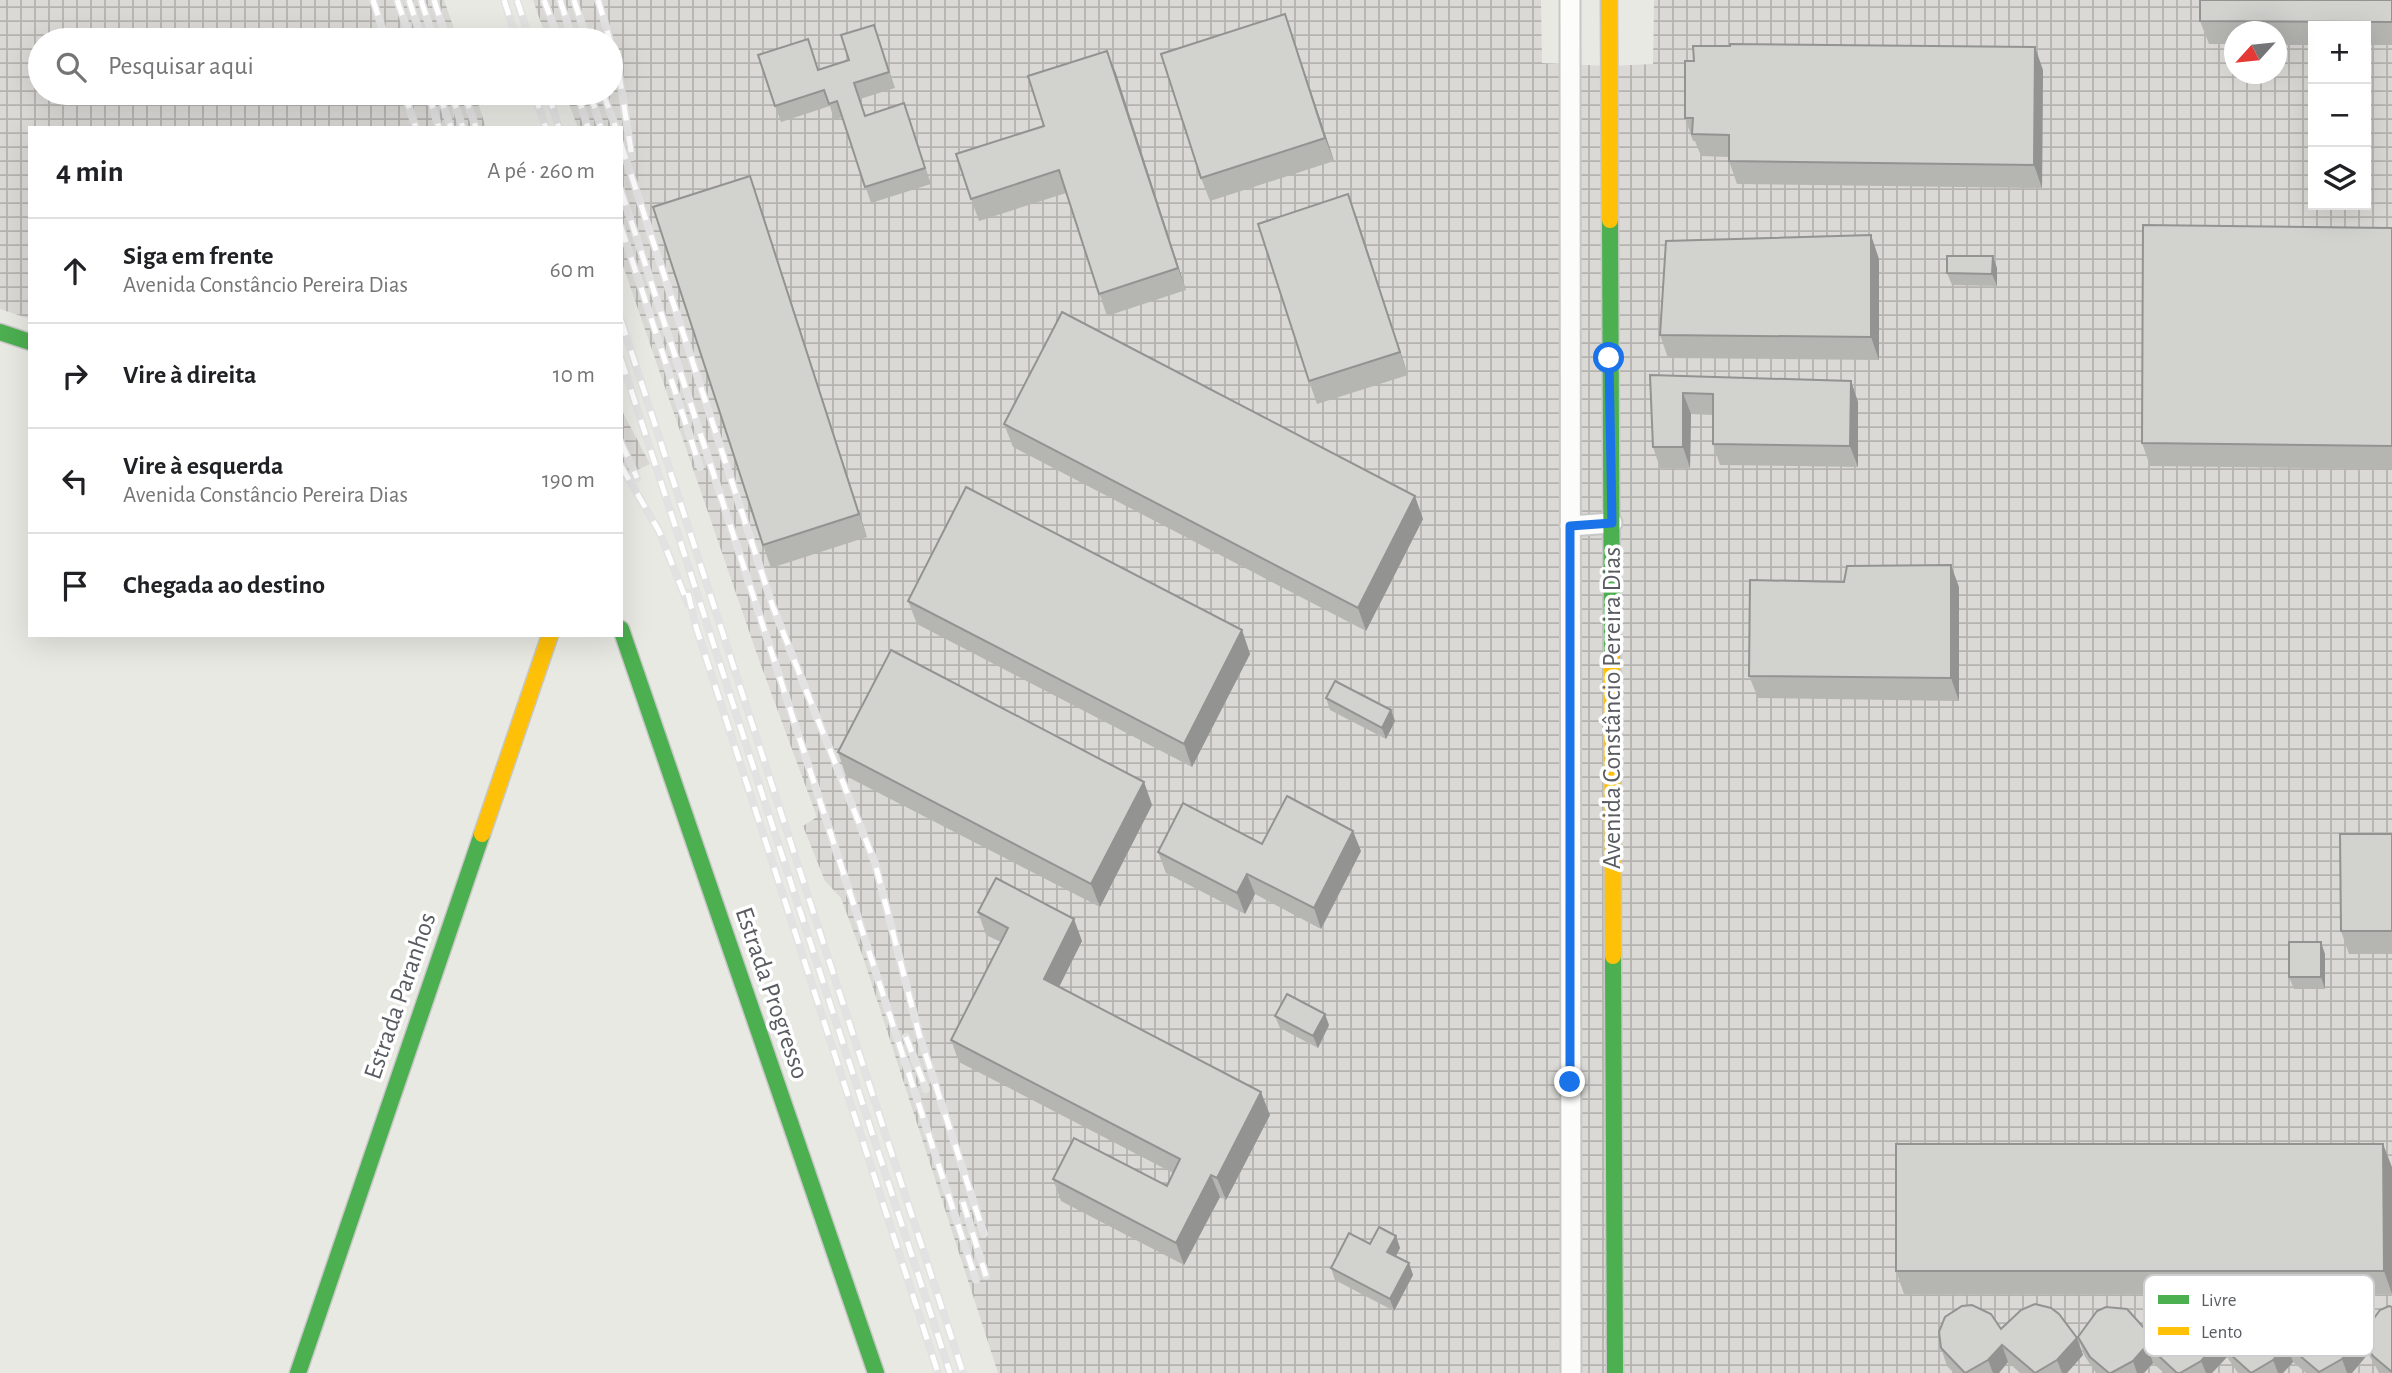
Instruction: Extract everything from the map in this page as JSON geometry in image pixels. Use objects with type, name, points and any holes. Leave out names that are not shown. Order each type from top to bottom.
[{"type":"street","name":"Avenida Constâncio Pereira Dias","points":[[1570,0],[1571,1373]]},
{"type":"street","name":"Avenida Constâncio Pereira Dias","points":[[1609,0],[1612,523],[1610,767],[1616,1160],[1615,1373]]},
{"type":"street","points":[[0,332],[28,341]]},
{"type":"street","points":[[1570,526],[1612,523]]},
{"type":"street","name":"Estrada Progresso","points":[[623,635],[876,1373]]},
{"type":"street","name":"Estrada Paranhos","points":[[298,1373],[549,637]]},
{"type":"shaded area","points":[[0,0],[444,0],[454,28],[28,28],[28,105],[479,105],[485,126],[28,126],[28,318],[0,309]]},
{"type":"shaded area","points":[[533,0],[1541,0],[1542,63],[1609,66],[1653,64],[1654,0],[2392,0],[2392,1373],[998,1373],[864,960],[841,898],[825,881],[803,826],[817,817],[759,660],[623,266],[623,126],[577,126],[569,105],[623,105],[623,28],[543,28]]},
{"type":"shaded area","points":[[623,413],[650,464],[623,476]]},
{"type":"building","points":[[2200,0],[2392,0],[2392,22],[2200,21]]},
{"type":"building","points":[[1285,14],[1325,138],[1201,178],[1161,54]]},
{"type":"building","points":[[874,25],[889,72],[854,83],[865,116],[904,103],[925,168],[865,187],[837,101],[829,104],[824,90],[775,106],[758,55],[808,39],[818,70],[849,60],[841,35]]},
{"type":"building","points":[[1730,44],[2035,47],[2034,165],[1729,161],[1729,135],[1692,134],[1693,118],[1685,118],[1685,61],[1694,61],[1693,46]]},
{"type":"building","points":[[1107,51],[1178,268],[1099,294],[1059,170],[971,199],[956,154],[1044,126],[1028,76]]},
{"type":"building","points":[[750,176],[859,514],[763,545],[653,207]]},
{"type":"building","points":[[1348,194],[1400,352],[1309,381],[1258,224]]},
{"type":"building","points":[[2143,225],[2392,228],[2392,446],[2142,443]]},
{"type":"building","points":[[1871,235],[1871,337],[1660,335],[1666,241]]},
{"type":"building","points":[[1947,256],[1993,256],[1992,274],[1947,273]]},
{"type":"building","points":[[1062,312],[1415,496],[1358,608],[1004,424]]},
{"type":"building","points":[[1650,375],[1851,381],[1850,446],[1713,444],[1713,394],[1683,393],[1683,447],[1653,447]]},
{"type":"building","points":[[966,487],[1242,630],[1184,744],[908,601]]},
{"type":"building","points":[[1951,565],[1951,678],[1749,676],[1750,580],[1844,582],[1847,566]]},
{"type":"building","points":[[891,650],[1144,782],[1091,884],[838,752]]},
{"type":"building","points":[[1335,681],[1391,710],[1382,728],[1326,698]]},
{"type":"building","points":[[1287,796],[1353,831],[1314,908],[1247,874],[1237,893],[1158,852],[1183,803],[1262,844]]},
{"type":"building","points":[[2340,834],[2392,834],[2392,931],[2341,931]]},
{"type":"building","points":[[996,878],[1074,919],[1044,979],[1261,1092],[1217,1178],[1211,1175],[1176,1243],[1053,1179],[1074,1138],[1167,1186],[1180,1159],[951,1040],[1008,928],[978,912]]},
{"type":"building","points":[[2289,942],[2321,942],[2321,977],[2289,977]]},
{"type":"building","points":[[1287,994],[1325,1014],[1313,1036],[1275,1016]]},
{"type":"building","points":[[1896,1144],[2383,1144],[2384,1271],[1896,1271]]},
{"type":"building","points":[[1379,1227],[1396,1236],[1387,1252],[1409,1263],[1390,1299],[1331,1268],[1349,1233],[1370,1244]]},
{"type":"building","points":[[2035,1304],[2051,1308],[2059,1314],[2077,1338],[2057,1360],[2035,1373],[2002,1345],[1988,1360],[1965,1373],[1941,1348],[1939,1332],[1945,1317],[1962,1306],[1972,1305],[1991,1314],[2001,1329],[2021,1310]]},
{"type":"building","points":[[2106,1307],[2127,1309],[2144,1328],[2144,1348],[2133,1361],[2109,1373],[2090,1357],[2078,1337],[2097,1311]]},
{"type":"building","points":[[2392,1307],[2392,1372],[2373,1356],[2374,1318],[2380,1310]]},
{"type":"building","points":[[2159,1356],[2206,1356],[2201,1361],[2177,1373]]},
{"type":"building","points":[[2232,1356],[2277,1356],[2273,1360],[2251,1373]]},
{"type":"building","points":[[2300,1356],[2345,1356],[2342,1359],[2319,1372]]},
{"type":"railway","points":[[373,0],[382,28]]},
{"type":"railway","points":[[397,0],[407,28]]},
{"type":"railway","points":[[409,0],[418,28]]},
{"type":"railway","points":[[421,0],[430,28]]},
{"type":"railway","points":[[434,0],[443,28]]},
{"type":"railway","points":[[504,0],[513,28]]},
{"type":"railway","points":[[517,0],[526,28]]},
{"type":"railway","points":[[544,0],[554,28]]},
{"type":"railway","points":[[560,0],[569,28]]},
{"type":"railway","points":[[574,0],[583,28]]},
{"type":"railway","points":[[598,0],[606,28]]},
{"type":"railway","points":[[623,99],[632,157]]},
{"type":"railway","points":[[408,105],[415,126]]},
{"type":"railway","points":[[432,105],[438,126]]},
{"type":"railway","points":[[443,105],[450,126]]},
{"type":"railway","points":[[455,105],[462,126]]},
{"type":"railway","points":[[468,105],[475,126]]},
{"type":"railway","points":[[538,105],[545,126]]},
{"type":"railway","points":[[552,105],[558,126]]},
{"type":"railway","points":[[581,105],[587,126]]},
{"type":"railway","points":[[594,105],[600,126]]},
{"type":"railway","points":[[607,105],[615,126]]},
{"type":"railway","points":[[623,150],[773,607],[875,863],[919,1034],[984,1234]]},
{"type":"railway","points":[[623,196],[976,1280]]},
{"type":"railway","points":[[623,233],[700,467]]},
{"type":"railway","points":[[623,326],[963,1373]]},
{"type":"railway","points":[[623,365],[950,1373]]},
{"type":"railway","points":[[623,446],[637,478]]},
{"type":"railway","points":[[623,469],[659,531],[688,604]]},
{"type":"railway","points":[[688,593],[696,627],[938,1373]]},
{"type":"railway","points":[[906,1037],[926,1089]]},
{"type":"railway","points":[[963,1202],[986,1276]]},
{"type":"traffic: fast","points":[[1610,220],[1612,658]]},
{"type":"traffic: fast","points":[[0,332],[28,341]]},
{"type":"traffic: fast","points":[[623,635],[876,1373]]},
{"type":"traffic: fast","points":[[298,1373],[482,834]]},
{"type":"traffic: fast","points":[[1613,956],[1615,1373]]},
{"type":"traffic: slow","points":[[1609,0],[1610,220]]},
{"type":"traffic: slow","points":[[482,834],[549,637]]},
{"type":"traffic: slow","points":[[1612,658],[1613,956]]},
{"type":"route","points":[[1570,1082],[1570,526],[1612,523],[1609,358]]}]
